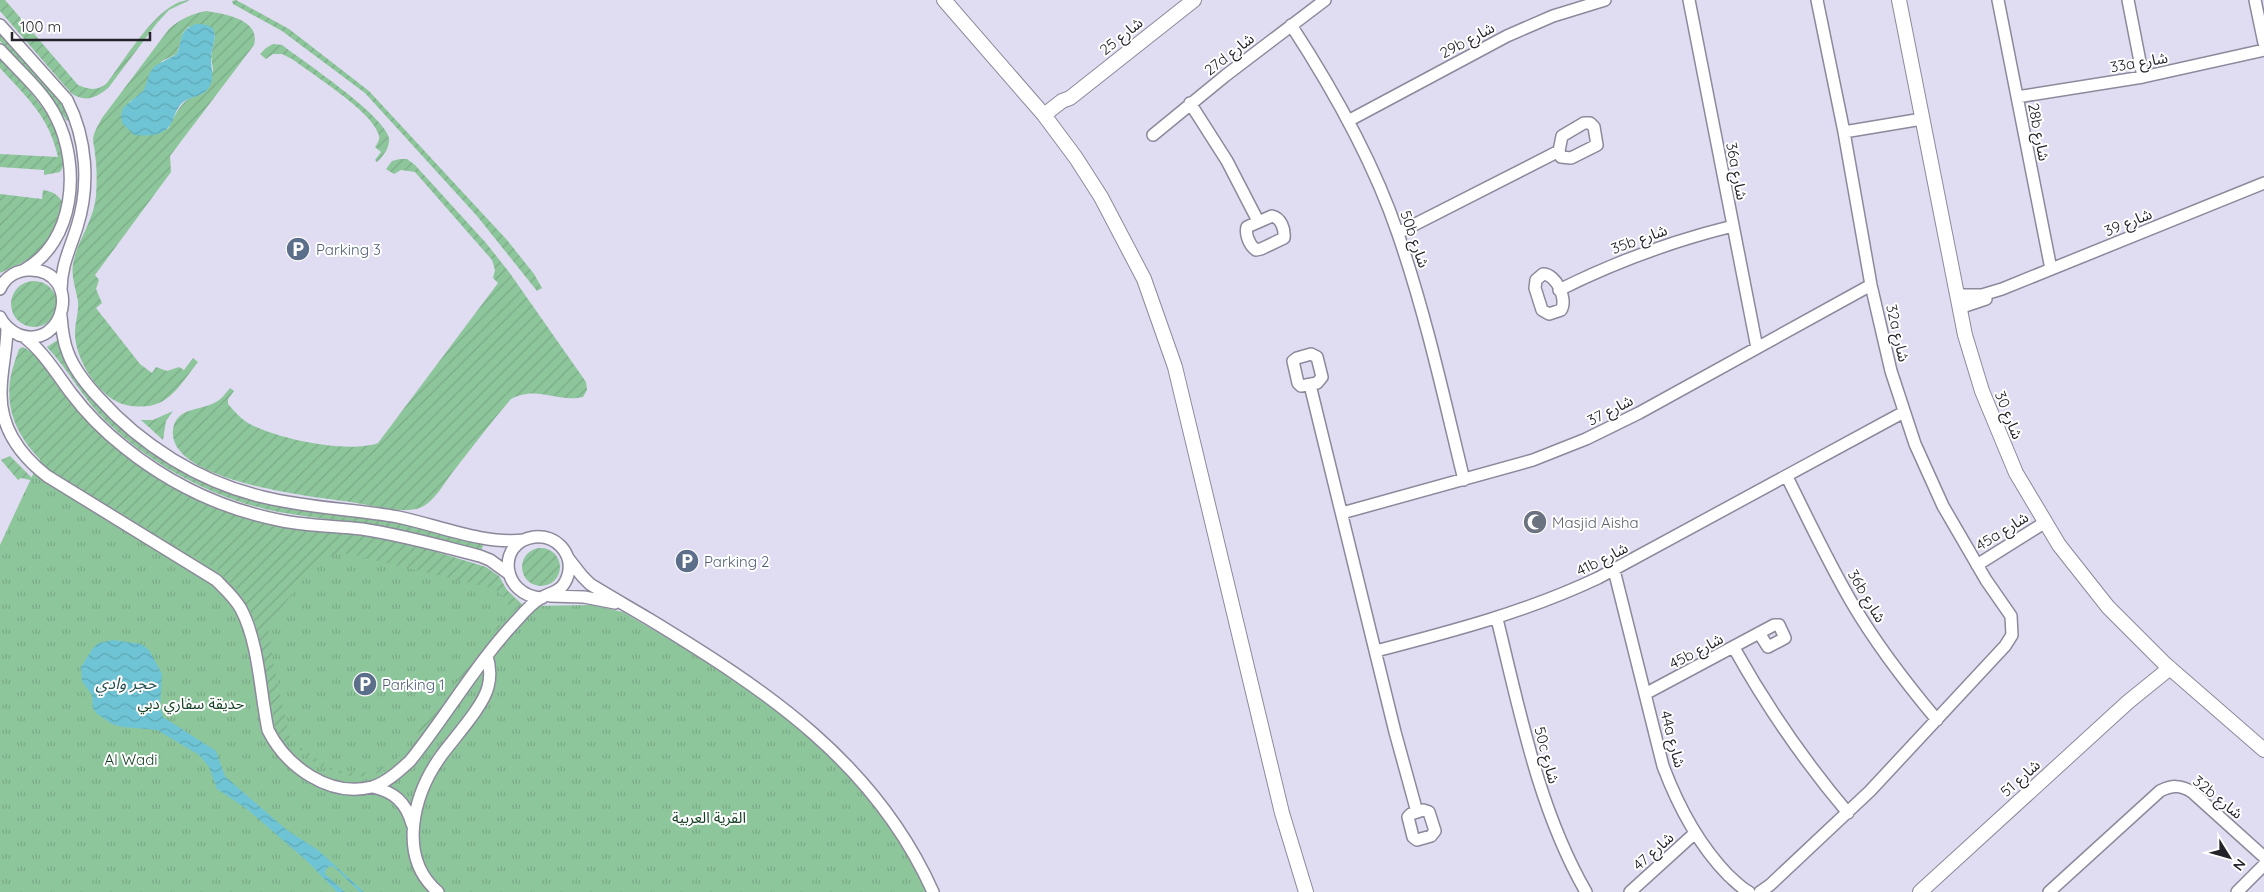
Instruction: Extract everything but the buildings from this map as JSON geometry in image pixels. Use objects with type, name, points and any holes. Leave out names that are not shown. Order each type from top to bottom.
[{"type":"street","points":[[944,0],[1046,118],[1102,197],[1136,263],[1161,323],[1177,376],[1284,820],[1306,892]]},
{"type":"street","name":"شارع 25","points":[[1046,118],[1062,101],[1070,98],[1194,0]]},
{"type":"street","name":"27d شارع","points":[[1153,135],[1190,103],[1325,0]]},
{"type":"street","name":"29b شارع","points":[[1348,120],[1507,36],[1553,16],[1605,0]]},
{"type":"street","name":"36a شارع","points":[[1689,0],[1757,348]]},
{"type":"street","name":"32a شارع","points":[[1817,0],[1844,132],[1880,328],[1904,412],[1932,483],[1977,565],[2011,616],[2012,635],[2005,646],[1937,720]]},
{"type":"street","name":"شارع 30","points":[[1899,0],[1958,302],[1973,363],[1992,419],[2016,473],[2044,523],[2074,566],[2108,607],[2167,666],[2264,750]]},
{"type":"street","name":"28b شارع","points":[[1998,0],[2051,269]]},
{"type":"street","points":[[2128,0],[2143,77]]},
{"type":"street","points":[[2255,0],[2264,43]]},
{"type":"street","points":[[0,25],[67,100],[73,112],[81,141],[85,170],[83,206],[64,263],[61,290],[63,299],[60,316],[62,336],[68,355],[78,372],[108,409],[153,447],[205,477],[233,489],[292,503],[364,511],[496,540],[524,540],[541,536],[550,538],[558,543],[574,567],[590,584],[763,692],[822,740],[854,772],[893,822],[913,853],[933,892]]},
{"type":"street","name":"50b شارع","points":[[1291,25],[1312,57],[1348,120],[1376,178],[1398,233],[1427,330],[1464,480]]},
{"type":"street","points":[[0,50],[47,102],[56,116],[62,130],[69,163],[68,201],[56,238],[43,257],[24,270],[4,280],[0,289]]},
{"type":"street","name":"33a شارع","points":[[2017,97],[2143,77],[2264,50]]},
{"type":"street","points":[[1190,103],[1227,161],[1258,221]]},
{"type":"street","points":[[1844,132],[1922,119]]},
{"type":"street","points":[[1398,233],[1558,151]]},
{"type":"street","name":"شارع 39","points":[[1958,302],[2002,289],[2264,182]]},
{"type":"street","name":"35b شارع","points":[[1559,290],[1640,254],[1686,238],[1733,226]]},
{"type":"street","points":[[24,270],[42,272],[50,276],[61,290]]},
{"type":"street","name":"شارع 37","points":[[1342,513],[1533,460],[1594,436],[1871,285]]},
{"type":"street","points":[[23,336],[41,335],[56,324],[60,316]]},
{"type":"street","points":[[2,321],[39,349],[72,395],[96,422],[123,447],[144,463],[182,486],[215,502],[249,513],[284,521],[361,529],[401,536],[472,554],[490,560],[508,573]]},
{"type":"street","points":[[2,321],[0,402],[9,433],[17,446],[36,468],[216,580],[240,608],[248,624],[268,730],[286,758],[299,769],[328,784],[342,788],[372,787],[388,791],[400,800],[409,812],[414,827]]},
{"type":"street","points":[[1310,385],[1395,732],[1417,812]]},
{"type":"street","name":"41b شارع","points":[[1376,651],[1497,619],[1562,595],[1614,570],[1904,412]]},
{"type":"street","name":"36b شارع","points":[[1787,477],[1829,562],[1853,604],[1901,675],[1937,720]]},
{"type":"street","name":"45a شارع","points":[[1977,565],[2044,523]]},
{"type":"street","points":[[524,540],[516,546],[511,554],[508,573],[511,582],[524,594],[546,597],[584,597],[625,605]]},
{"type":"street","points":[[372,787],[399,772],[410,761],[487,656],[517,619],[564,584],[568,576],[568,558]]},
{"type":"street","name":"44a شارع","points":[[1614,570],[1663,766],[1682,812],[1695,833],[1724,870],[1749,892]]},
{"type":"street","name":"50c شارع","points":[[1497,619],[1545,805],[1564,852],[1586,892]]},
{"type":"street","name":"45b شارع","points":[[1645,694],[1759,633]]},
{"type":"street","points":[[1734,648],[1753,683],[1798,750],[1848,813]]},
{"type":"street","points":[[438,892],[426,879],[416,859],[413,844],[416,810],[429,776],[484,697],[490,677],[487,656]]},
{"type":"street","name":"شارع 51","points":[[1920,892],[2143,689],[2152,684],[2167,666]]},
{"type":"street","points":[[1760,892],[1848,813],[1937,720]]},
{"type":"street","name":"32b شارع","points":[[2049,892],[2155,796],[2173,786],[2186,788],[2192,792],[2264,857]]},
{"type":"street","name":"شارع 47","points":[[1630,892],[1695,833]]},
{"type":"street","points":[[2237,892],[2264,865]]},
{"type":"green space","points":[[0,0],[5,0],[78,85],[93,89],[107,83],[155,20],[166,10],[178,3],[190,0],[169,10],[109,87],[91,98],[81,98],[71,93],[0,11]]},
{"type":"green space","points":[[236,0],[289,29],[369,91],[507,240],[534,274],[542,288],[537,291],[477,216],[365,93],[282,31],[233,4],[232,1]]},
{"type":"green space","points":[[206,11],[231,16],[247,24],[255,36],[254,45],[170,156],[171,172],[95,275],[99,280],[96,289],[102,303],[96,308],[140,364],[152,373],[156,367],[167,371],[179,367],[184,370],[193,358],[198,362],[176,390],[161,402],[151,406],[140,407],[126,405],[106,395],[90,376],[79,354],[76,342],[75,328],[78,301],[73,278],[73,264],[95,205],[97,175],[93,141],[95,130],[169,29],[191,15]],"holes":[[[188,27],[212,29],[215,36],[211,56],[213,70],[202,94],[184,102],[168,129],[129,102],[139,96],[144,90],[162,61],[177,54],[183,33]]]},
{"type":"green space","points":[[0,30],[64,102],[70,118],[67,121],[49,95],[0,41]]},
{"type":"green space","points":[[273,44],[282,45],[324,75],[373,116],[384,128],[389,138],[388,145],[384,154],[377,162],[375,160],[381,152],[375,147],[379,137],[373,124],[353,104],[292,59],[282,54],[273,54],[266,59],[260,54]]},
{"type":"green space","points":[[0,58],[33,95],[56,128],[63,144],[65,159],[60,172],[44,175],[44,170],[0,167],[0,154],[58,157],[49,130],[43,119],[36,108],[0,68]]},
{"type":"green space","points":[[407,159],[415,165],[486,243],[509,272],[586,382],[587,390],[583,397],[564,398],[530,394],[520,395],[511,399],[435,497],[422,507],[415,509],[387,509],[278,491],[247,484],[217,474],[193,462],[177,448],[173,430],[175,423],[183,413],[216,402],[230,388],[234,391],[228,399],[228,404],[245,421],[260,429],[294,439],[331,446],[365,446],[378,443],[498,283],[493,278],[495,270],[492,260],[415,172],[401,170],[394,174],[386,169],[392,161]]},
{"type":"green space","points":[[43,190],[56,194],[64,205],[50,244],[30,259],[0,273],[0,194],[42,199]]},
{"type":"green space","points":[[29,281],[39,281],[53,291],[57,304],[53,317],[47,323],[39,327],[29,327],[15,317],[11,309],[11,299],[21,285]]},
{"type":"green space","points":[[59,339],[92,394],[209,482],[383,518],[484,543],[481,551],[409,532],[279,512],[232,499],[186,479],[144,453],[106,421],[47,347]]},
{"type":"green space","points":[[23,347],[38,356],[147,469],[293,527],[384,538],[486,567],[499,576],[508,592],[521,605],[511,613],[507,600],[495,589],[349,554],[336,554],[317,562],[268,625],[274,667],[290,739],[286,743],[275,727],[255,621],[240,592],[215,568],[60,477],[38,457],[20,433],[10,406],[9,391],[11,375],[19,349]]},
{"type":"green space","points":[[173,411],[166,421],[163,440],[141,420],[153,420]]},
{"type":"green space","name":"حديقة سفاري دبي","points":[[50,438],[228,518],[489,573],[524,606],[592,605],[623,612],[769,698],[839,763],[893,825],[930,892],[0,892],[0,545]]},
{"type":"green space","points":[[10,456],[35,481],[21,478],[18,480],[1,460]]},
{"type":"green space","points":[[541,548],[554,554],[560,567],[554,580],[541,586],[528,580],[522,567],[528,554]]},
{"type":"green space","points":[[499,625],[502,628],[421,736],[417,733]]},
{"type":"green space","points":[[299,746],[332,768],[354,773],[364,773],[384,767],[409,746],[411,747],[391,766],[381,772],[359,777],[335,772],[322,766],[302,753]]},
{"type":"water","points":[[196,24],[206,25],[214,31],[210,86],[203,94],[182,103],[166,130],[152,135],[134,135],[122,123],[123,108],[144,90],[150,72],[155,66],[177,54],[182,36],[186,30]]},
{"type":"water","name":"حجر وادي","points":[[113,640],[141,644],[149,650],[162,674],[160,708],[163,717],[216,751],[225,776],[287,830],[318,850],[364,892],[360,892],[334,867],[330,866],[326,869],[325,874],[345,892],[337,892],[308,862],[247,809],[217,789],[209,767],[199,755],[157,730],[122,727],[112,724],[96,713],[93,708],[92,695],[82,681],[81,667],[93,648],[99,643]]},
{"type":"place","name":"Parking 3","points":[[298,249]]},
{"type":"place","name":"Masjid Aisha","points":[[1535,522]]},
{"type":"place","name":"Parking 2","points":[[687,561]]},
{"type":"place","name":"Parking 1","points":[[365,684]]},
{"type":"park label","name":"Al Wadi","points":[[131,759]]},
{"type":"park label","name":"القرية العربية","points":[[709,817]]}]
